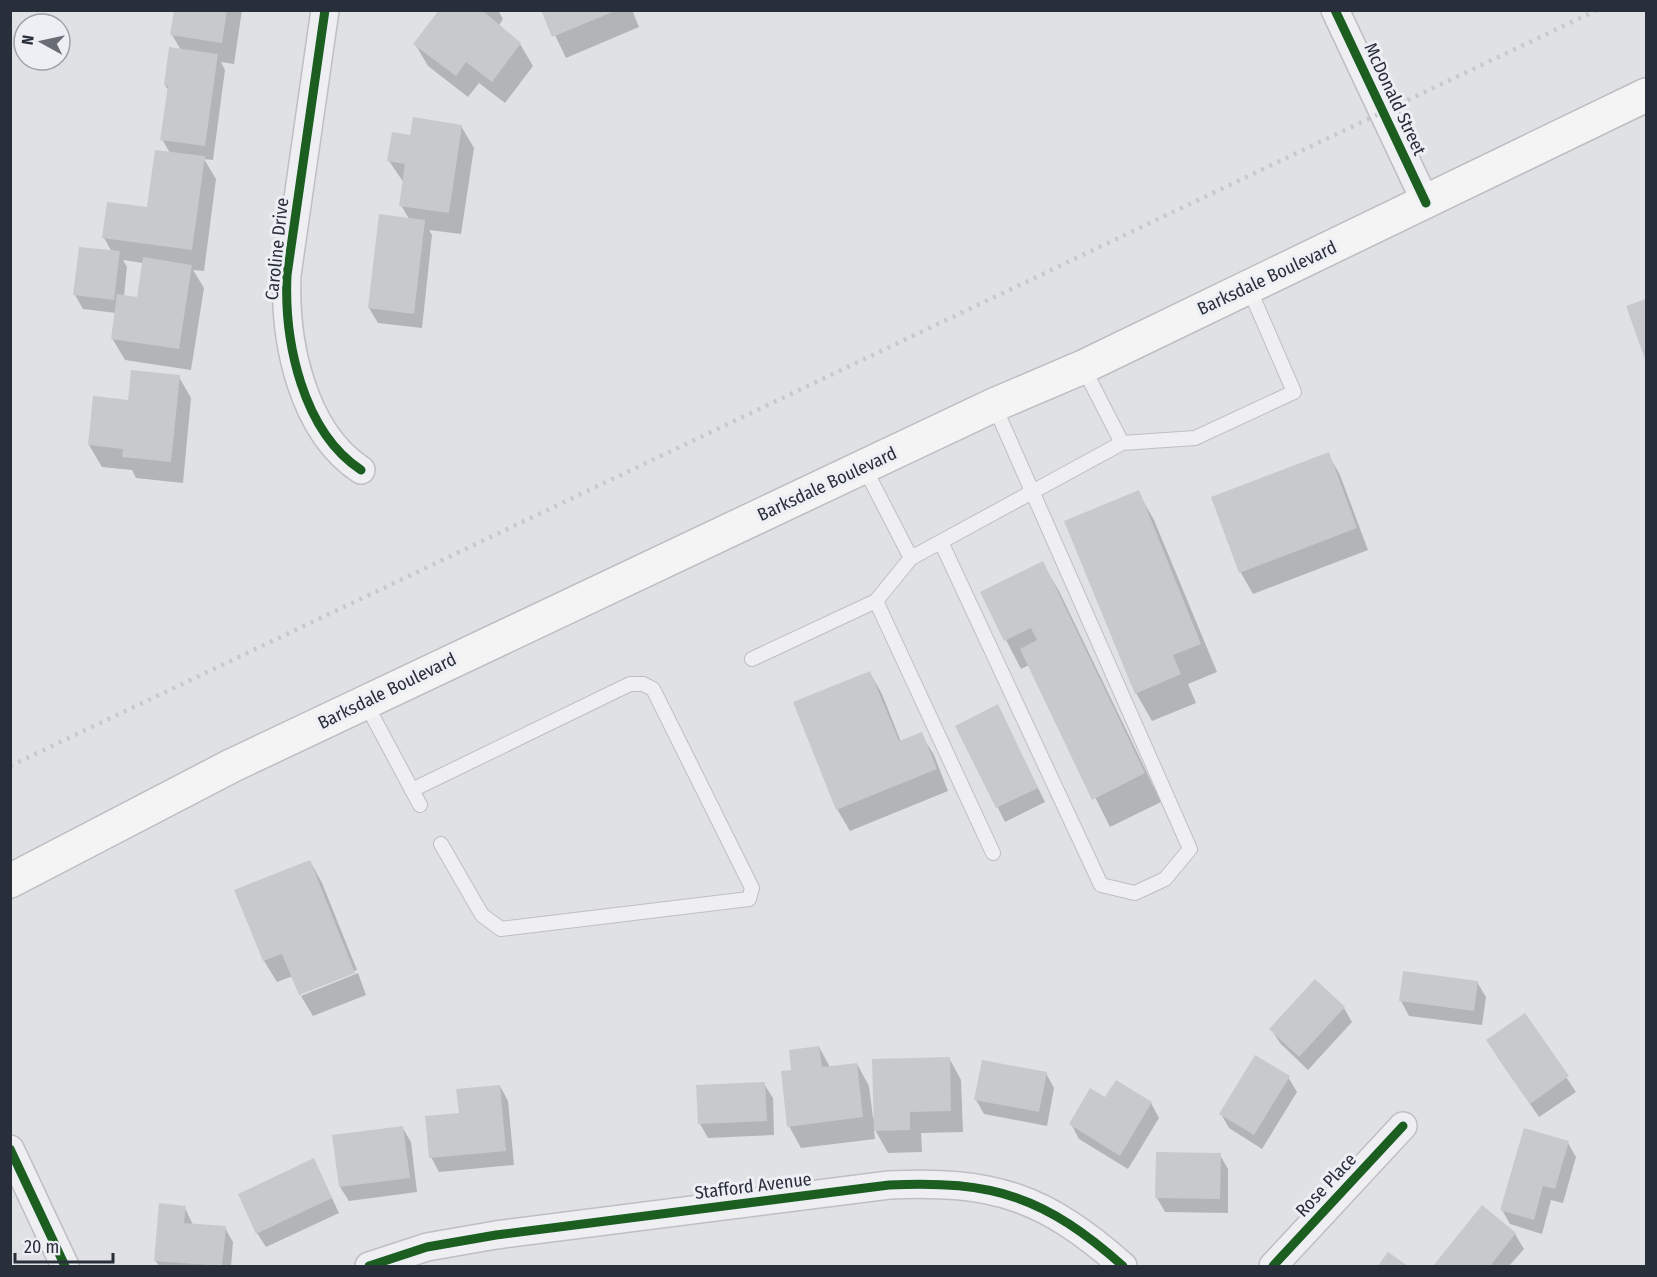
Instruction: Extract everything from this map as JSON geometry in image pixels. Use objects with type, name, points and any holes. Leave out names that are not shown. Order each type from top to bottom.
[{"type":"main road","name":"Barksdale Boulevard","points":[[10,881],[231,766],[994,405],[1083,367],[1647,95]]},
{"type":"street","name":"Caroline Drive","points":[[325,10],[287,275],[286,302],[289,338],[299,376],[321,430],[345,460],[361,470]]},
{"type":"street","name":"McDonald Street","points":[[1335,10],[1426,202]]},
{"type":"street","name":"Rose Place","points":[[1273,1266],[1403,1126]]},
{"type":"street","points":[[10,1149],[65,1266]]},
{"type":"street","name":"Stafford Avenue","points":[[369,1266],[427,1247],[496,1235],[869,1188],[922,1184],[967,1186],[998,1192],[1049,1210],[1084,1233],[1123,1266]]},
{"type":"lane","points":[[752,659],[876,601],[911,558],[1122,443],[1195,438],[1294,392],[1248,286]]},
{"type":"lane","points":[[1083,367],[1122,443]]},
{"type":"lane","points":[[941,542],[1101,885],[1135,893],[1165,879],[1190,849],[994,405]]},
{"type":"lane","points":[[864,467],[911,558]]},
{"type":"lane","points":[[876,601],[993,853]]},
{"type":"lane","points":[[412,790],[630,684],[643,684],[653,689],[752,888],[749,899],[501,929],[482,915],[441,844]]},
{"type":"lane","points":[[365,702],[420,805]]},
{"type":"building","points":[[174,10],[227,10],[222,43],[170,35]]},
{"type":"building","points":[[439,10],[482,10],[521,43],[492,82],[466,62],[456,76],[413,44]]},
{"type":"building","points":[[541,10],[615,10],[615,11],[552,37]]},
{"type":"building","points":[[169,47],[218,54],[205,146],[160,140],[168,86],[164,85]]},
{"type":"building","points":[[413,117],[462,125],[449,213],[399,206],[405,164],[387,161],[392,132],[410,135]]},
{"type":"building","points":[[155,150],[205,156],[192,250],[102,238],[107,202],[147,207]]},
{"type":"building","points":[[379,214],[425,220],[414,314],[368,308]]},
{"type":"building","points":[[79,247],[120,251],[114,300],[73,295]]},
{"type":"building","points":[[143,257],[192,265],[179,349],[111,339],[117,294],[137,297]]},
{"type":"building","points":[[1646,299],[1646,362],[1626,306]]},
{"type":"building","points":[[131,370],[180,375],[171,462],[122,457],[123,449],[88,445],[93,396],[128,400]]},
{"type":"building","points":[[1329,452],[1357,528],[1239,573],[1211,497]]},
{"type":"building","points":[[1139,490],[1201,644],[1173,655],[1181,674],[1135,694],[1064,521]]},
{"type":"building","points":[[1043,561],[1145,773],[1092,800],[1020,649],[1037,640],[1031,628],[1004,641],[980,592]]},
{"type":"building","points":[[870,671],[899,741],[922,732],[937,769],[836,810],[793,702]]},
{"type":"building","points":[[998,704],[1038,788],[996,808],[955,726]]},
{"type":"building","points":[[310,860],[355,973],[299,995],[282,954],[263,961],[234,890]]},
{"type":"building","points":[[1403,971],[1478,981],[1474,1011],[1399,1001]]},
{"type":"building","points":[[1315,979],[1345,1007],[1299,1057],[1269,1029]]},
{"type":"building","points":[[1525,1013],[1569,1076],[1530,1104],[1486,1040]]},
{"type":"building","points":[[819,1046],[822,1067],[857,1063],[863,1117],[787,1127],[781,1071],[791,1070],[789,1050]]},
{"type":"building","points":[[1255,1055],[1290,1076],[1254,1135],[1219,1114]]},
{"type":"building","points":[[950,1057],[951,1111],[910,1112],[910,1130],[874,1131],[872,1059]]},
{"type":"building","points":[[982,1060],[1047,1072],[1039,1112],[974,1100]]},
{"type":"building","points":[[1116,1080],[1152,1102],[1120,1156],[1069,1124],[1090,1088],[1105,1097]]},
{"type":"building","points":[[765,1082],[767,1121],[698,1124],[696,1085]]},
{"type":"building","points":[[500,1085],[506,1151],[429,1158],[425,1116],[459,1113],[456,1089]]},
{"type":"building","points":[[403,1126],[410,1178],[339,1187],[332,1135]]},
{"type":"building","points":[[1524,1128],[1569,1141],[1555,1189],[1543,1186],[1534,1220],[1500,1210]]},
{"type":"building","points":[[1156,1152],[1221,1153],[1220,1199],[1155,1198]]},
{"type":"building","points":[[314,1158],[332,1198],[256,1234],[238,1194]]},
{"type":"building","points":[[159,1203],[186,1206],[184,1223],[226,1226],[222,1266],[154,1261]]},
{"type":"building","points":[[1482,1205],[1516,1233],[1490,1266],[1433,1266]]},
{"type":"building","points":[[1388,1252],[1408,1266],[1378,1266]]},
{"type":"railway","points":[[10,766],[1597,10]]},
{"type":"cycle path","points":[[325,10],[287,275],[289,328],[301,383],[311,409],[324,432],[341,453],[361,470]]},
{"type":"cycle path","points":[[1335,10],[1426,203]]},
{"type":"cycle path","points":[[1273,1266],[1403,1126]]},
{"type":"cycle path","points":[[10,1149],[65,1266]]},
{"type":"cycle path","points":[[369,1266],[427,1247],[496,1235],[889,1185],[926,1184],[989,1190],[1016,1198],[1068,1224],[1123,1266]]}]
